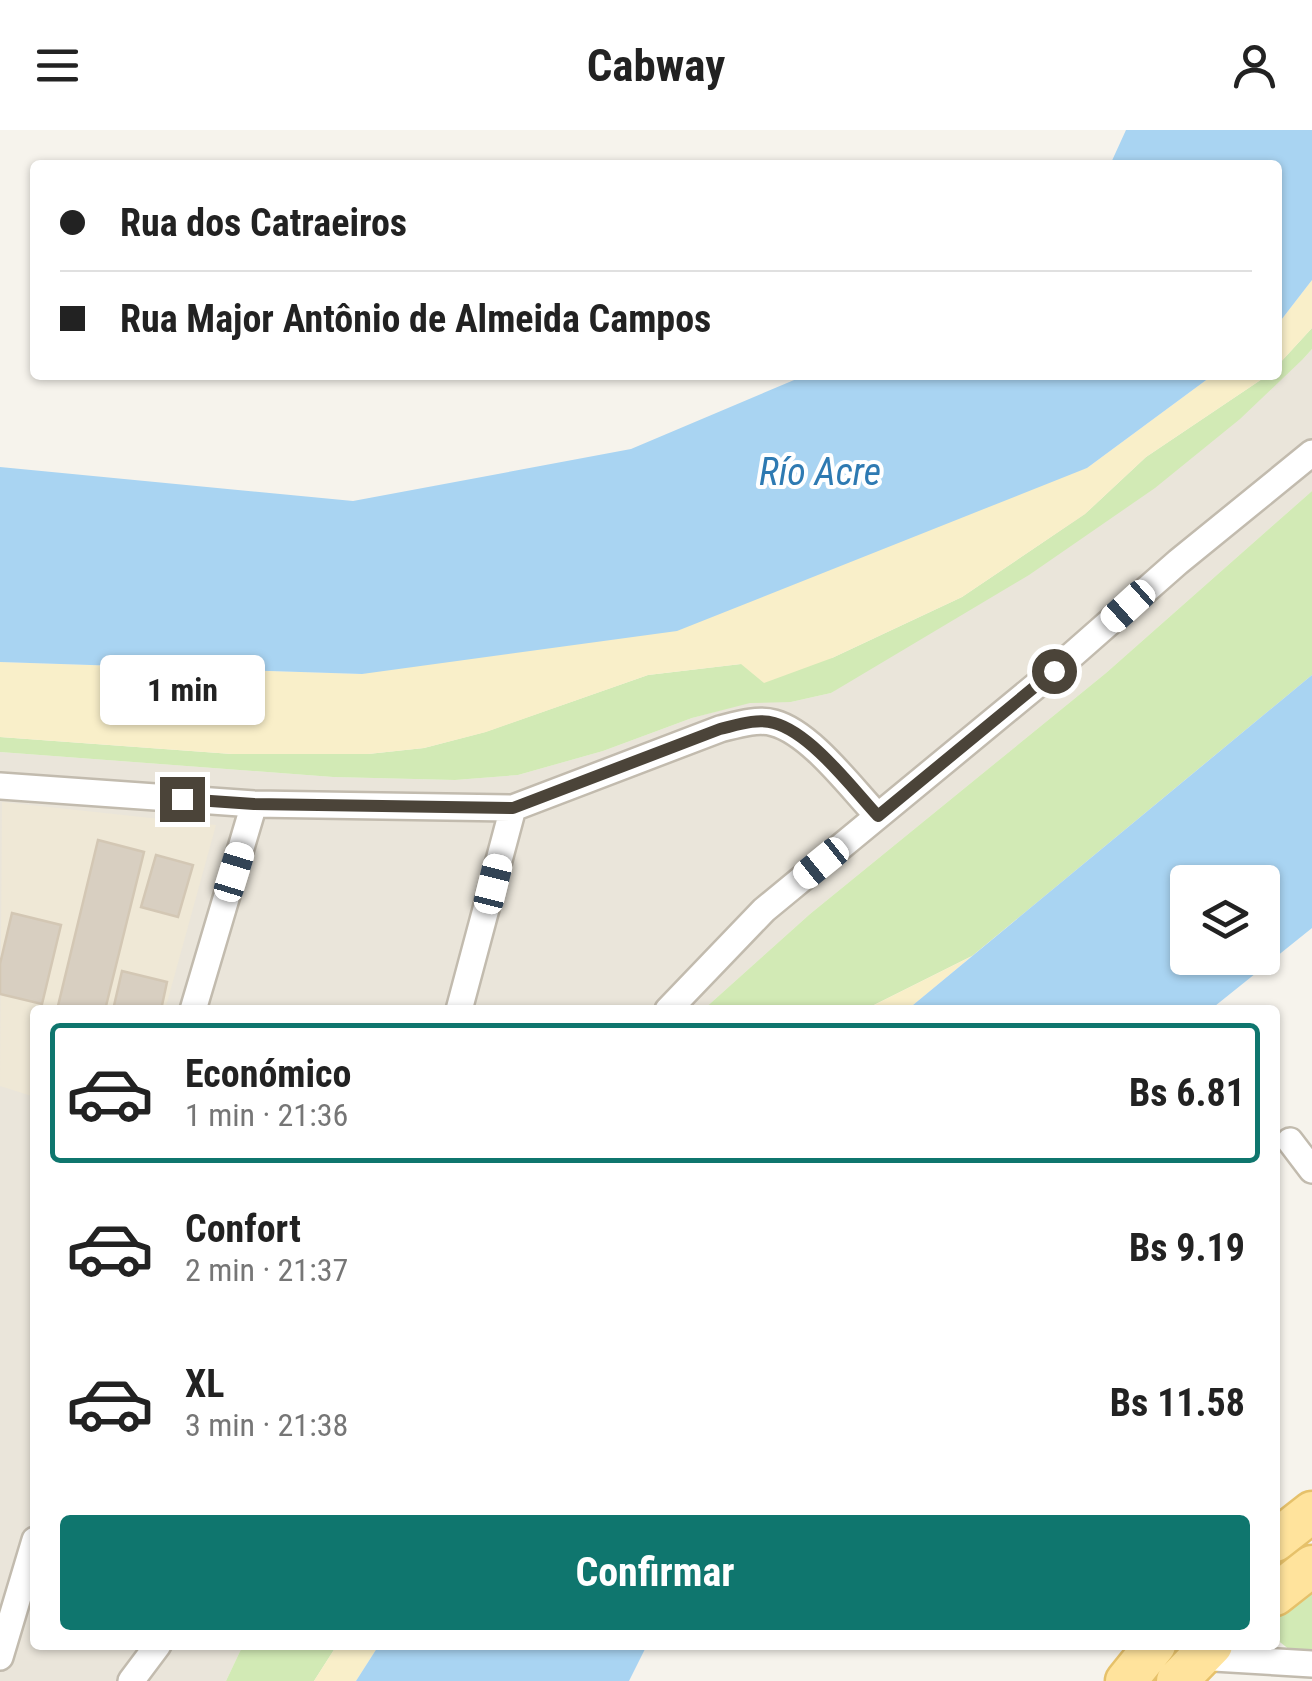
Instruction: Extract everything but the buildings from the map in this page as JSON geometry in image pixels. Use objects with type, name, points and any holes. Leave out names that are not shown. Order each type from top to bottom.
[{"type":"main road","points":[[1280,1537],[1312,1512]]},
{"type":"main road","points":[[1280,1591],[1312,1566]]},
{"type":"main road","points":[[1126,1681],[1151,1650]]},
{"type":"street","points":[[673,1005],[764,910],[1312,453]]},
{"type":"street","points":[[0,786],[254,804],[513,808],[720,729],[747,722],[772,722],[799,734],[878,816]]},
{"type":"street","points":[[194,1005],[254,804]]},
{"type":"street","points":[[460,1005],[513,808]]},
{"type":"street","points":[[1290,1141],[1312,1170]]},
{"type":"street","points":[[0,1657],[30,1557]]},
{"type":"street","points":[[131,1681],[154,1650]]},
{"type":"street","points":[[1195,1661],[1312,1664]]},
{"type":"shaded area","points":[[1312,349],[1312,491],[1106,673],[810,914],[709,1005],[30,1005],[30,1650],[241,1650],[226,1681],[0,1681],[0,752],[333,777],[455,780],[518,775],[750,702],[791,702],[831,693],[1273,380],[1282,380],[1282,374]]},
{"type":"shaded area","points":[[2,802],[216,825],[166,1005],[30,1005],[30,1095],[0,1086]]},
{"type":"green space","points":[[1312,328],[1312,349],[1282,379],[1282,361]]},
{"type":"green space","points":[[1261,380],[1281,380],[1155,488],[1029,575],[831,693],[791,702],[750,703],[692,718],[603,751],[518,775],[455,780],[333,777],[0,752],[0,737],[232,754],[368,754],[424,748],[485,732],[648,675],[832,658],[962,597],[1085,514],[1146,457]]},
{"type":"green space","points":[[1312,491],[1312,675],[972,956],[874,1005],[709,1005],[810,914],[1106,673]]},
{"type":"green space","points":[[1312,1581],[1312,1651],[1290,1650],[1280,1642],[1280,1610]]},
{"type":"green space","points":[[241,1650],[334,1650],[314,1681],[226,1681]]},
{"type":"sand","points":[[1312,280],[1312,328],[1282,361],[1282,319]]},
{"type":"sand","points":[[1206,380],[1261,380],[1146,457],[1085,514],[962,597],[832,658],[764,683],[741,664],[648,675],[486,732],[424,748],[368,754],[232,754],[0,737],[0,662],[362,674],[1087,468]]},
{"type":"sand","points":[[972,956],[913,1005],[874,1005]]},
{"type":"sand","points":[[334,1650],[376,1650],[356,1681],[314,1681]]},
{"type":"water","points":[[1126,130],[1312,130],[1312,280],[1282,319],[1282,160],[1112,160]]},
{"type":"water","name":"Río Acre","points":[[794,380],[1206,380],[1087,468],[677,631],[362,674],[0,662],[0,467],[353,501],[631,449]]},
{"type":"water","points":[[1312,675],[1312,928],[1280,954],[1280,865],[1170,865],[1170,975],[1254,975],[1216,1005],[913,1005]]},
{"type":"water","points":[[376,1650],[644,1650],[629,1681],[356,1681]]},
{"type":"route","points":[[182,799],[254,804],[513,808],[720,729],[747,722],[772,722],[799,734],[878,816],[1054,671]]}]
